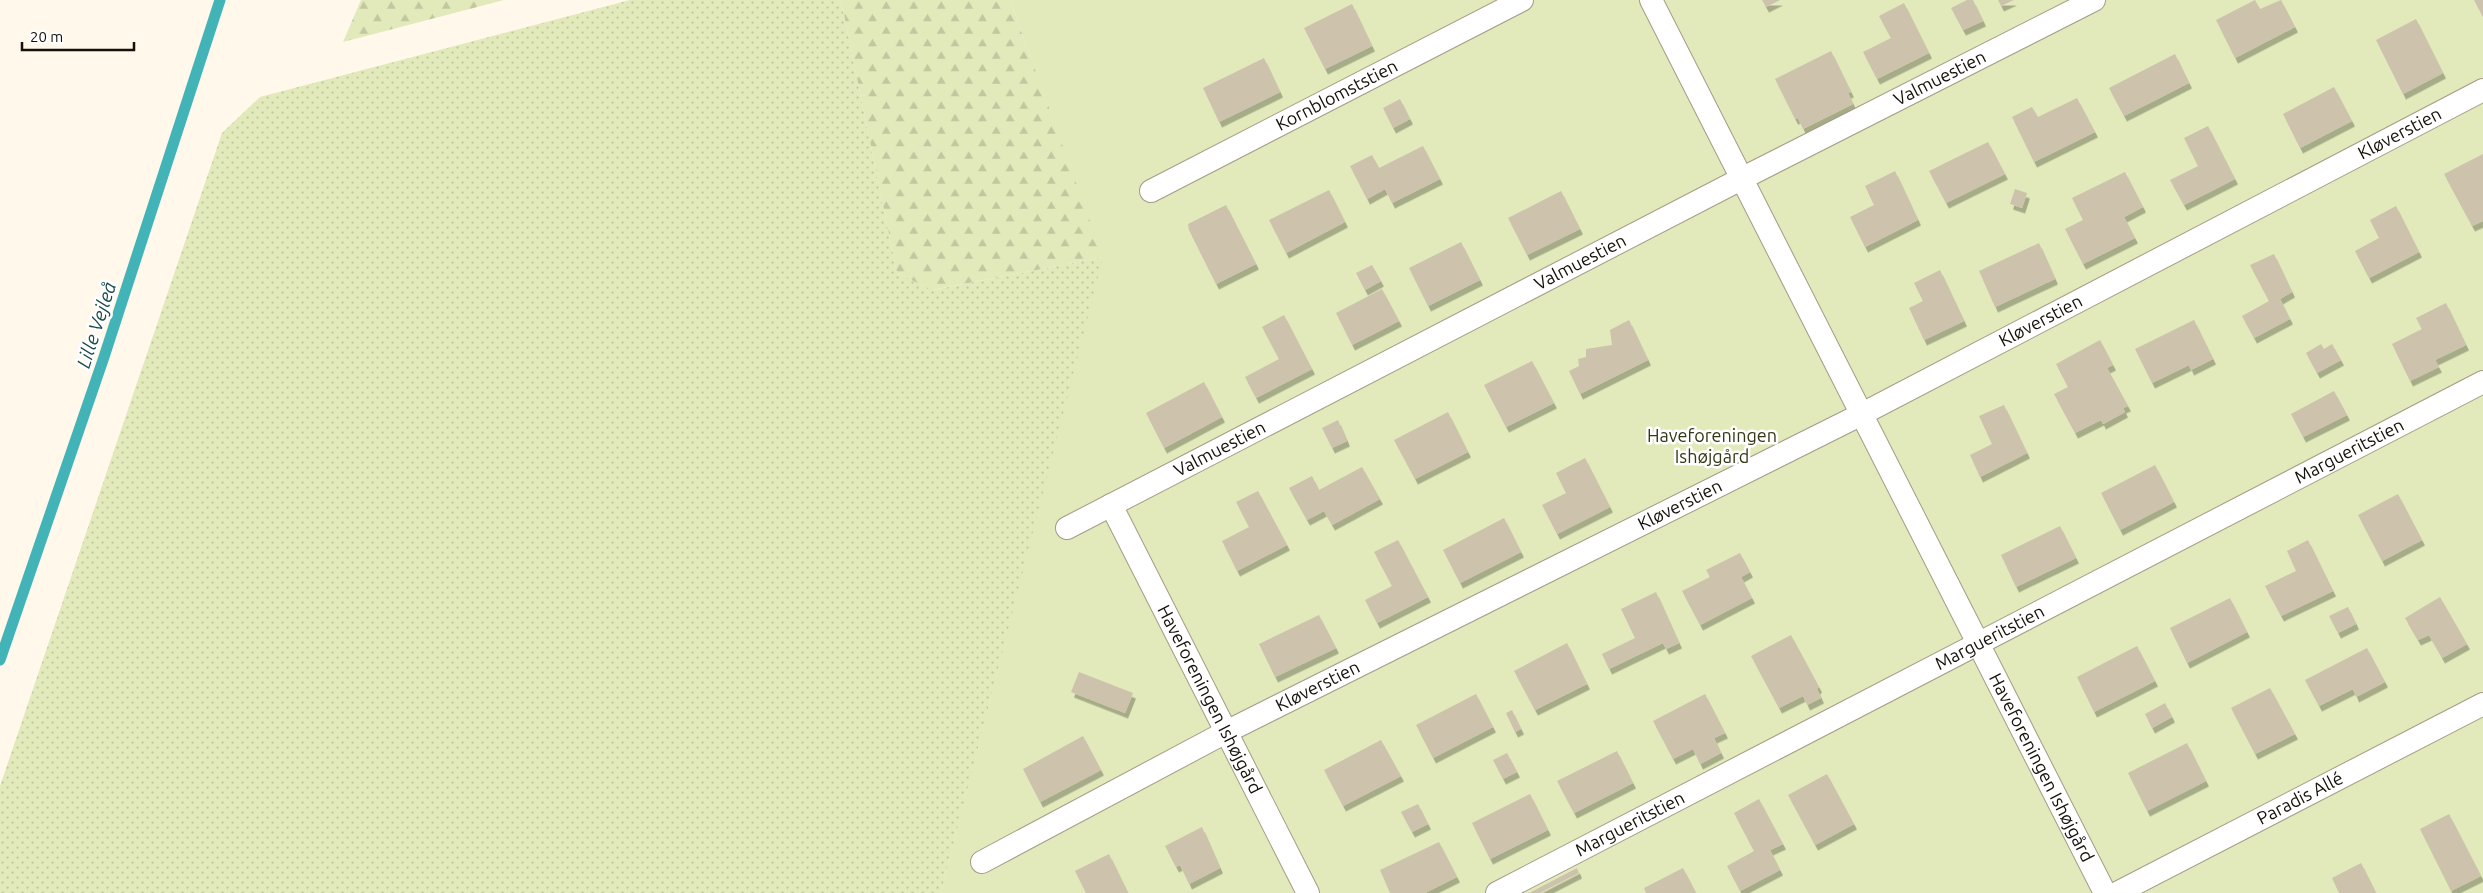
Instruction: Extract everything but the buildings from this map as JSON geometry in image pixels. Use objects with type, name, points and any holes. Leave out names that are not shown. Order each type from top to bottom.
[{"type":"lane","name":"Kornblomststien","points":[[1151,191],[1522,0]]},
{"type":"lane","name":"Haveforeningen Ishøjgård","points":[[1651,0],[2105,893]]},
{"type":"lane","name":"Valmuestien","points":[[1067,528],[1743,178],[2094,0]]},
{"type":"lane","name":"Kløverstien","points":[[982,862],[1226,732],[1862,414],[2483,90]]},
{"type":"lane","name":"Margueritstien","points":[[1497,893],[2483,382]]},
{"type":"lane","name":"Haveforeningen Ishøjgård","points":[[1111,505],[1308,893]]},
{"type":"lane","name":"Paradis Allé","points":[[2117,893],[2483,704]]},
{"type":"green space","points":[[361,0],[504,0],[343,42]]},
{"type":"green space","points":[[630,0],[841,0],[897,273],[933,290],[1104,257],[941,893],[0,893],[0,786],[222,133],[260,97]]},
{"type":"green space","points":[[841,0],[1010,0],[1104,257],[932,290],[897,273]]},
{"type":"green space","name":"Haveforeningen Ishøjgård","points":[[1010,0],[2483,0],[2483,893],[941,893],[1103,257]]},
{"type":"waterway","name":"Lille Vejleå","points":[[0,660],[104,357],[220,0]]}]
